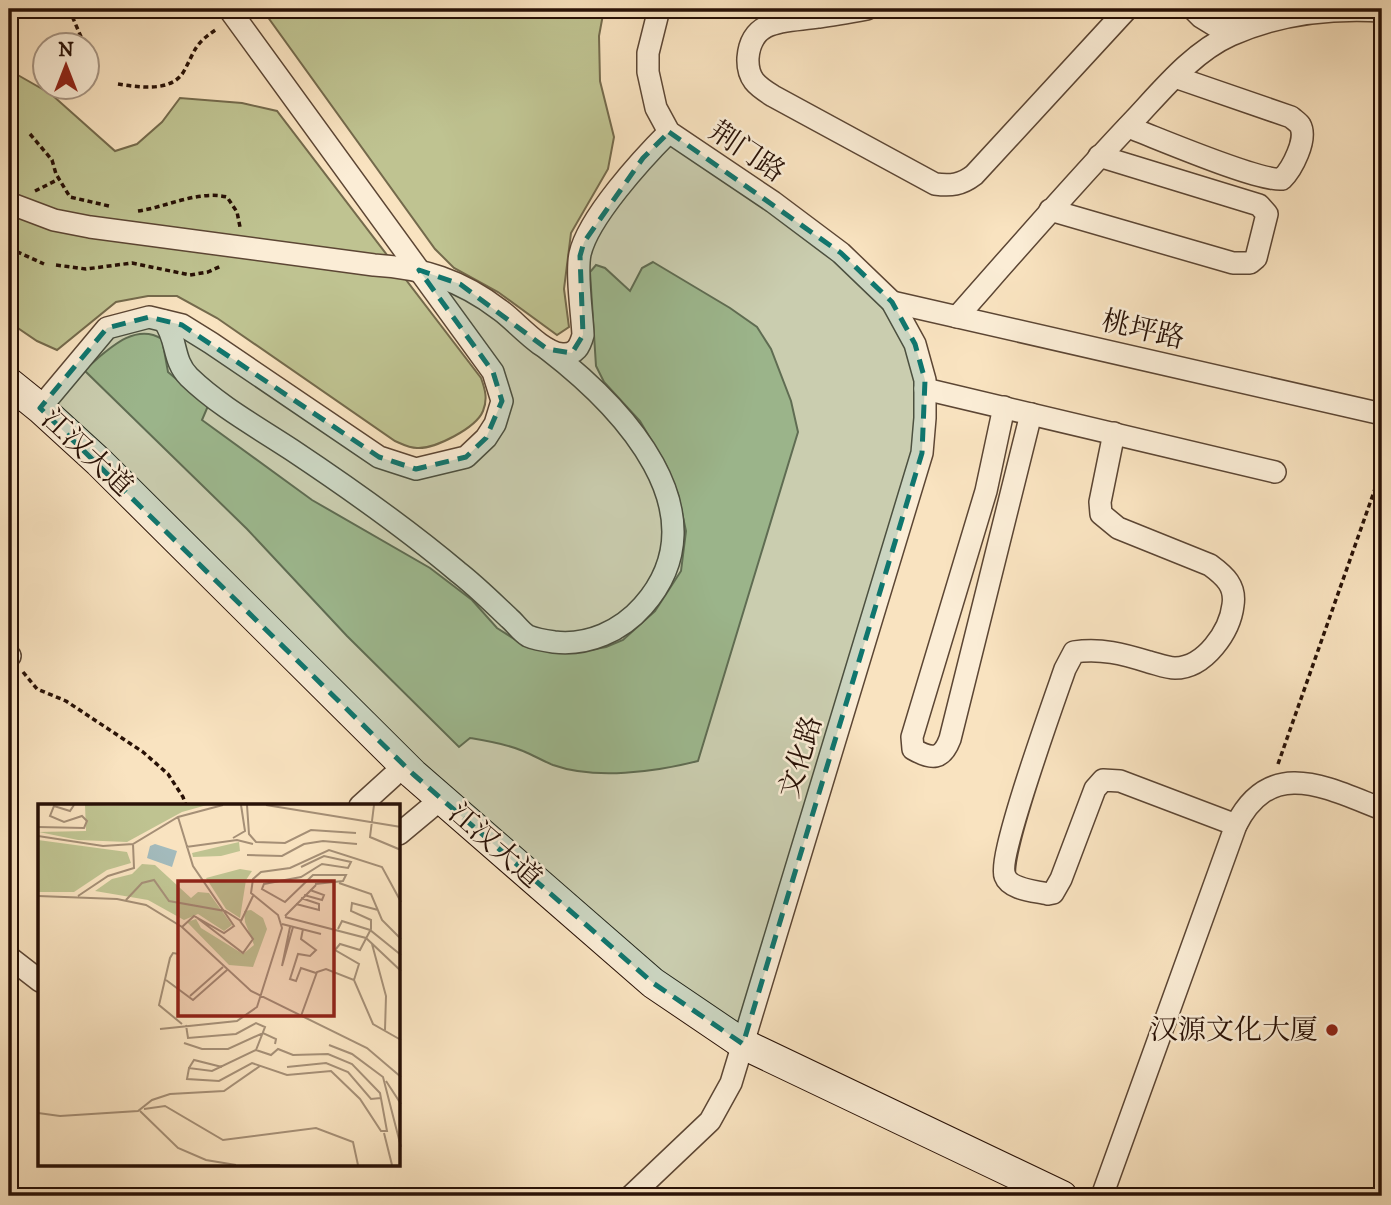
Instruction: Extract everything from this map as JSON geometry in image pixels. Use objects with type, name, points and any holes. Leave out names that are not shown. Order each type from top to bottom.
[{"type":"main road","name":"江汉大道","points":[[9,383],[99,462],[404,766],[653,984],[743,1044],[1062,1196]]},
{"type":"street","points":[[40,408],[107,328],[149,317],[182,325],[379,457],[416,469],[466,457],[486,438],[495,424],[502,401],[493,372],[229,9]]},
{"type":"street","name":"荆门路","points":[[659,9],[648,53],[649,72],[656,108],[669,132],[773,202],[841,253],[892,302]]},
{"type":"street","points":[[867,9],[766,26],[756,33],[750,43],[750,76],[755,85],[773,96],[935,184],[945,185],[965,183],[974,175],[1126,9]]},
{"type":"street","points":[[1193,9],[1201,17],[1219,18],[1256,9]]},
{"type":"street","points":[[957,317],[1099,156],[1175,77],[1208,48],[1229,36],[1280,18],[1363,10],[1382,11]]},
{"type":"street","points":[[1128,127],[1268,178],[1282,179],[1288,173],[1294,164],[1303,135],[1300,124],[1291,117],[1175,77]]},
{"type":"street","points":[[547,349],[561,354],[572,353],[580,348],[583,335],[579,256],[584,242],[604,209],[643,158],[669,132]]},
{"type":"street","points":[[1051,210],[1233,263],[1250,263],[1256,258],[1267,214],[1259,205],[1099,156]]},
{"type":"street","points":[[9,203],[54,220],[90,227],[374,265],[402,266],[460,284],[500,310],[547,349],[605,399],[636,434],[668,497],[673,521],[672,554],[665,573],[652,596],[630,621],[603,636],[578,642],[554,642],[528,636],[458,572],[397,524],[211,396],[179,367],[175,340],[164,321]]},
{"type":"street","name":"桃坪路","points":[[892,302],[1382,414]]},
{"type":"street","name":"文化路","points":[[631,1196],[710,1121],[731,1083],[922,453],[925,380],[915,344],[892,302]]},
{"type":"street","points":[[925,389],[1275,472]]},
{"type":"street","points":[[1004,407],[986,491],[912,737],[914,749],[930,756],[937,756],[945,751],[950,739],[1031,414]]},
{"type":"street","points":[[1114,433],[1100,502],[1101,514],[1118,528],[1210,565],[1230,584],[1234,597],[1232,612],[1217,643],[1205,656],[1176,668],[1099,650],[1074,652],[1065,668],[1015,818],[1003,862],[1004,876],[1019,887],[1048,894],[1053,892],[1061,879],[1095,789],[1102,780],[1120,781],[1236,825]]},
{"type":"street","points":[[361,804],[404,766]]},
{"type":"street","points":[[1102,1196],[1236,825],[1252,800],[1260,792],[1301,783],[1318,785],[1382,809]]},
{"type":"street","points":[[401,832],[441,799]]},
{"type":"street","points":[[9,957],[38,979]]},
{"type":"path","points":[[69,9],[79,32]]},
{"type":"path","points":[[118,85],[152,87],[176,81],[184,73],[194,48],[218,28]]},
{"type":"path","points":[[30,134],[52,160],[70,197],[116,207]]},
{"type":"path","points":[[30,193],[59,179]]},
{"type":"path","points":[[127,209],[156,209],[201,196],[227,197],[237,212],[239,237]]},
{"type":"path","points":[[9,248],[44,264]]},
{"type":"path","points":[[56,265],[86,269],[132,263],[190,275],[208,272],[226,263]]},
{"type":"path","points":[[1269,789],[1382,469]]},
{"type":"path","points":[[10,656],[37,689],[66,701],[143,752],[168,774],[185,804]]},
{"type":"highlighted area","points":[[669,132],[841,253],[892,302],[915,344],[925,380],[922,453],[743,1044],[653,983],[413,774],[40,408],[107,328],[149,317],[182,325],[379,457],[416,469],[466,457],[486,438],[502,401],[493,372],[419,270],[460,284],[547,349],[572,353],[583,335],[580,256],[584,242],[643,158]]},
{"type":"green space","points":[[262,9],[604,9],[599,36],[600,81],[614,137],[608,169],[571,233],[564,289],[569,327],[557,335],[498,292],[454,268],[435,249]]},
{"type":"green space","points":[[9,70],[32,83],[32,102],[60,102],[115,151],[137,144],[162,122],[180,98],[242,103],[277,111],[481,378],[485,390],[485,407],[472,424],[444,441],[425,447],[406,446],[217,318],[177,296],[148,296],[116,302],[57,350],[37,341],[9,322]]},
{"type":"green space","points":[[653,262],[757,327],[771,349],[791,401],[798,432],[698,761],[663,768],[625,773],[587,772],[570,770],[517,749],[470,738],[459,747],[347,636],[247,529],[84,370],[110,348],[130,336],[151,334],[162,339],[168,372],[208,406],[202,420],[312,500],[430,568],[472,600],[497,628],[527,647],[552,652],[579,652],[606,647],[623,640],[655,611],[681,571],[686,531],[678,494],[666,465],[640,421],[604,382],[596,366],[590,272],[596,265],[605,268],[630,291],[642,268]]},
{"type":"place","name":"汉源文化大厦","points":[[1332,1030]]}]
